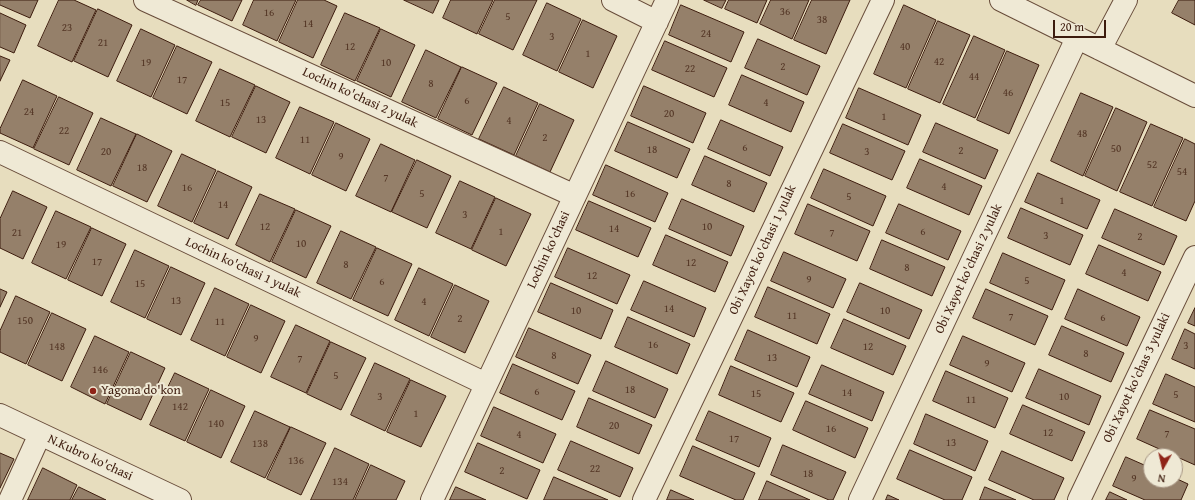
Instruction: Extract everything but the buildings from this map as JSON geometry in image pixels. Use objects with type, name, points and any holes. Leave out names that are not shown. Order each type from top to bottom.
[{"type":"street","name":"Lochin ko'chasi 2 yulak","points":[[145,0],[575,196]]},
{"type":"street","points":[[613,0],[657,22]]},
{"type":"street","name":"Lochin ko'chasi","points":[[432,500],[667,0]]},
{"type":"street","name":"Obi Xayot ko'chasi 1 yulak","points":[[644,500],[883,0]]},
{"type":"street","points":[[1001,0],[1195,96]]},
{"type":"street","points":[[1100,49],[1126,0]]},
{"type":"street","name":"Obi Xayot ko'chasi 2 yulak","points":[[860,500],[1077,38]]},
{"type":"street","name":"Lochin ko'chasi 1 yulak","points":[[0,152],[486,384]]},
{"type":"street","name":"Obi Xayot ko'chas 3 yulaki","points":[[1079,500],[1195,257]]},
{"type":"street","name":"N.Kubro ko'chasi","points":[[0,416],[180,500]]},
{"type":"street","points":[[10,500],[40,434]]},
{"type":"place","name":"Yagona do'kon","points":[[93,391]]}]
